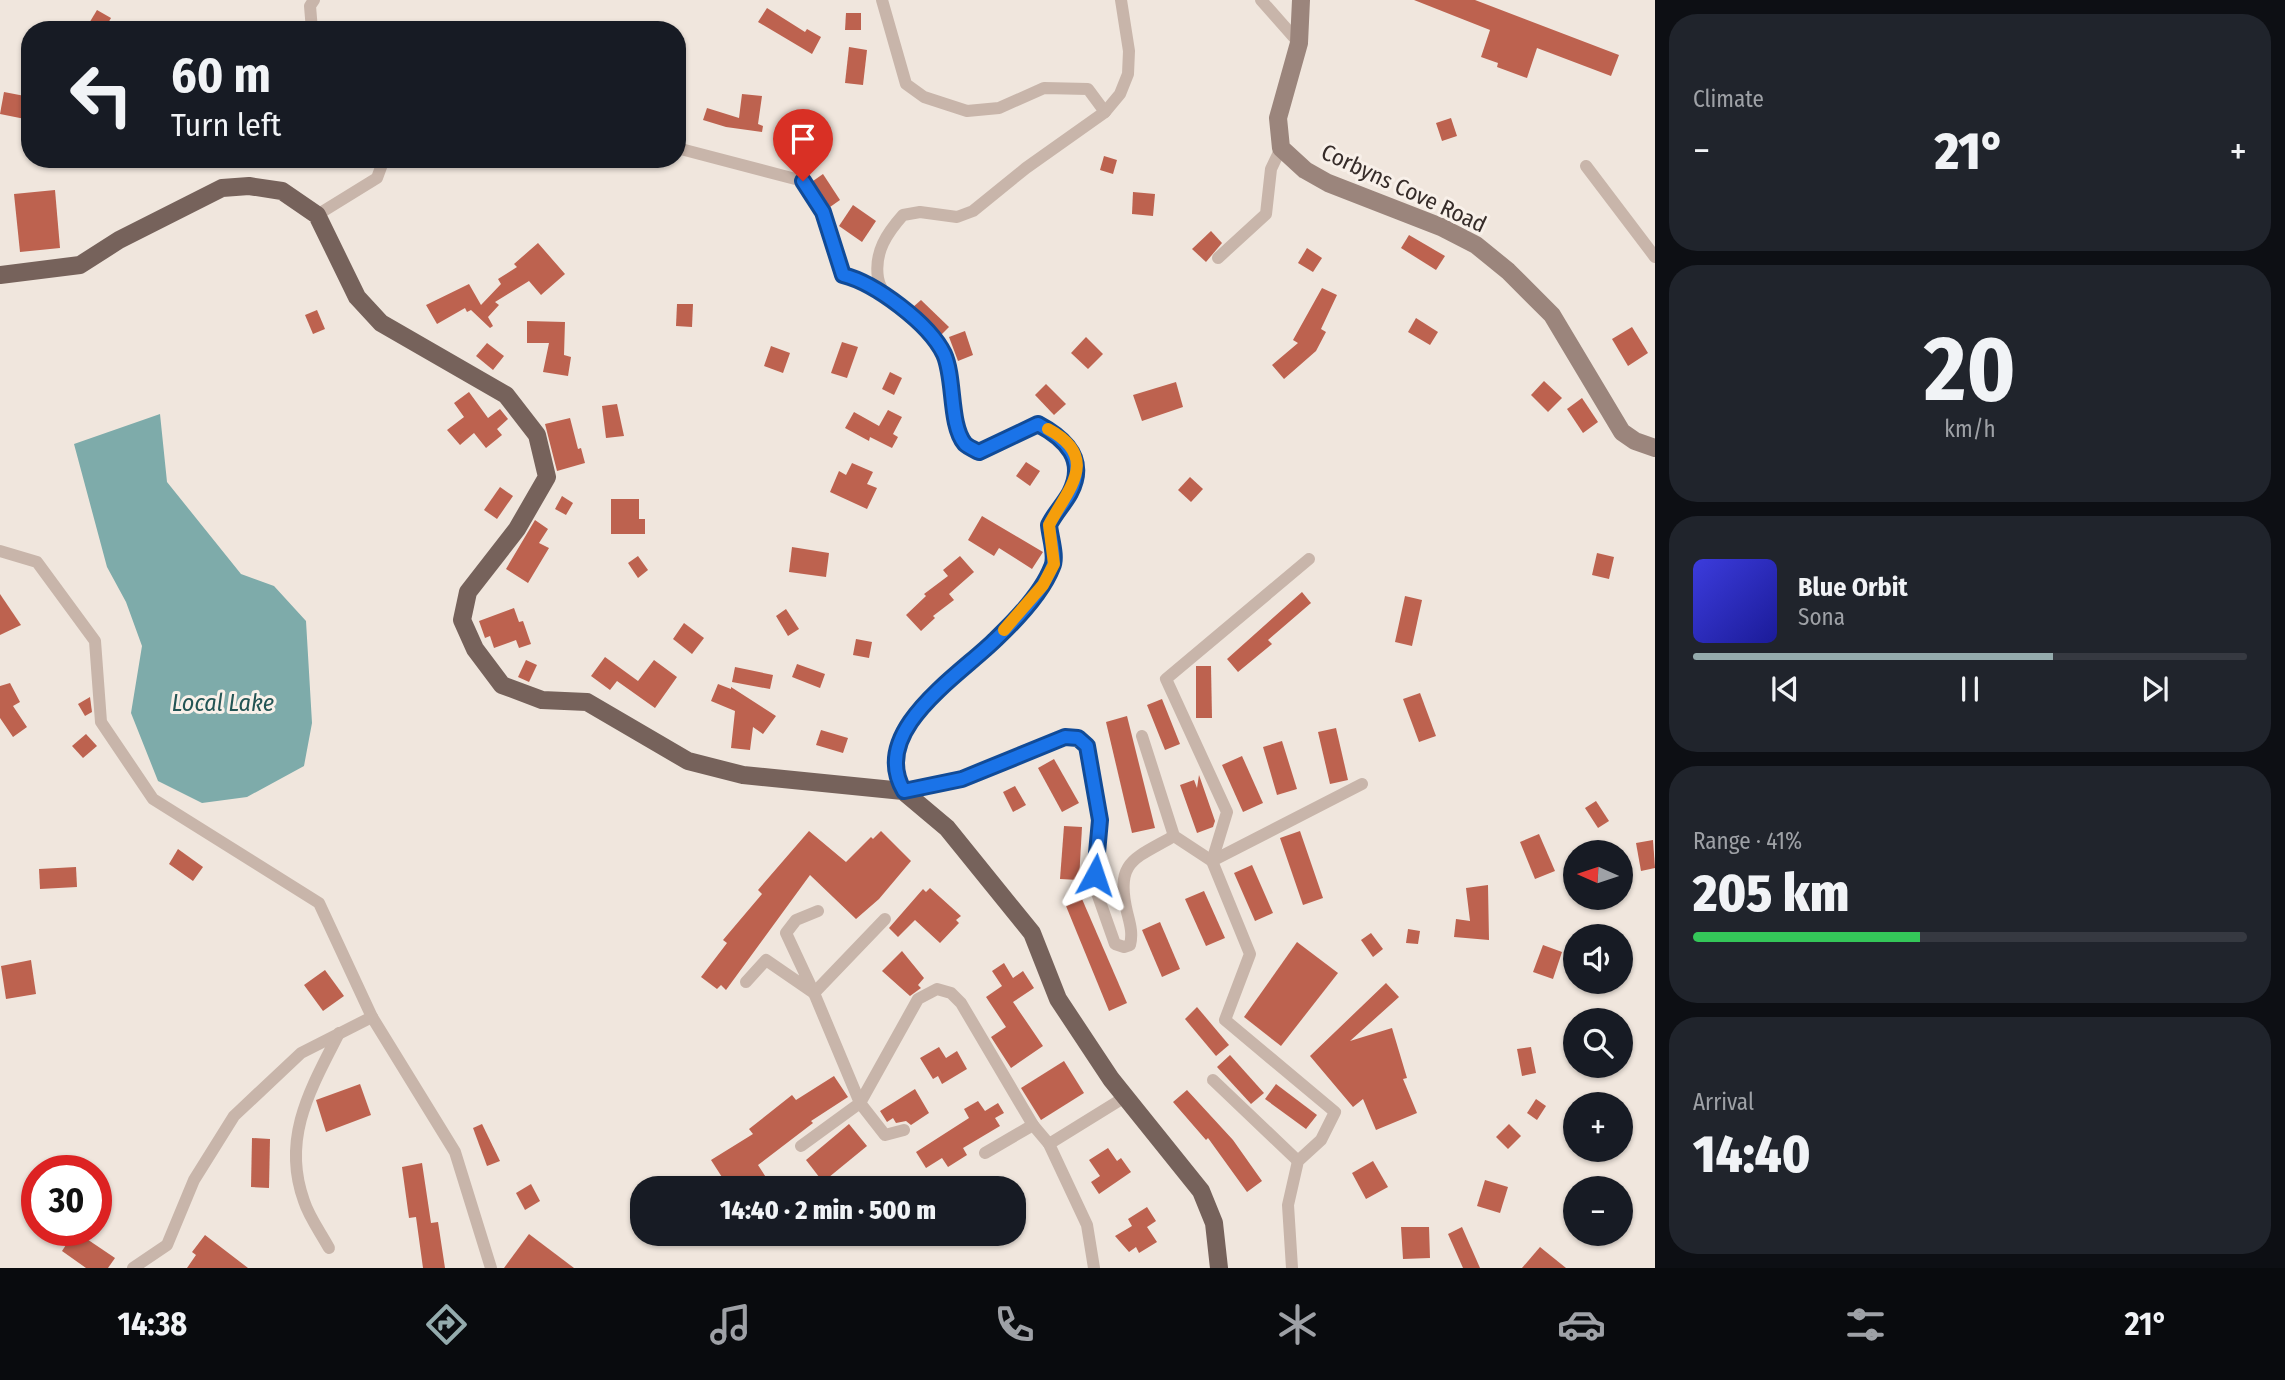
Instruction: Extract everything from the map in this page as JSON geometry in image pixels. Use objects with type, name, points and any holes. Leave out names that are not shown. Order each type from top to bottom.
[{"type":"main road","points":[[1281,148],[1278,118],[1300,43],[1301,0]]},
{"type":"main road","name":"Corbyns Cove Road","points":[[1281,148],[1305,170],[1328,183],[1441,227],[1476,245],[1552,315],[1622,432],[1635,441],[1655,448]]},
{"type":"main road","points":[[0,275],[80,265],[119,240],[222,188],[249,186],[282,191],[317,215],[357,297],[381,323],[506,395],[537,435],[547,477],[517,529],[468,592],[462,620],[475,649],[502,685],[542,699],[587,702],[688,761],[743,775],[904,791],[947,828],[1032,933],[1058,999],[1125,1097],[1201,1191],[1214,1223],[1219,1268]]},
{"type":"street","points":[[311,21],[310,6],[314,0]]},
{"type":"street","points":[[882,0],[906,83],[924,97],[967,111],[999,108],[1044,88],[1088,89],[1105,112]]},
{"type":"street","points":[[888,298],[878,280],[882,243],[904,215],[920,212],[957,217],[973,211],[1105,112],[1120,94],[1128,74],[1129,51],[1121,0]]},
{"type":"street","points":[[1261,0],[1300,43]]},
{"type":"street","points":[[1218,258],[1266,214],[1271,169],[1281,148]]},
{"type":"street","points":[[686,150],[803,181],[823,212],[843,275],[861,280],[888,298],[932,335],[944,355],[959,429],[965,444],[979,452],[1038,424],[1057,434],[1071,449],[1078,470],[1070,494],[1049,525],[1054,564],[1043,585],[996,639],[923,706],[905,731],[894,760],[895,778],[904,791],[962,779],[1065,737],[1078,738],[1087,746],[1100,820],[1095,875],[1097,893],[1115,944],[1124,947],[1130,945],[1132,936],[1122,890],[1124,870],[1132,860],[1174,836]]},
{"type":"street","points":[[1586,166],[1655,257]]},
{"type":"street","points":[[317,215],[377,178],[381,168]]},
{"type":"street","points":[[0,551],[37,562],[95,641],[101,722],[152,799],[319,903],[372,1017],[455,1152],[491,1268]]},
{"type":"street","points":[[1212,861],[1227,812],[1166,679],[1309,559]]},
{"type":"street","points":[[1142,736],[1174,836],[1212,861],[1250,954],[1226,1020],[1335,1112],[1321,1140],[1298,1161],[1288,1205],[1292,1268]]},
{"type":"street","points":[[1212,861],[1363,784]]},
{"type":"street","points":[[818,911],[796,920],[786,933],[860,1102],[885,1135],[904,1130]]},
{"type":"street","points":[[814,993],[886,919]]},
{"type":"street","points":[[746,982],[766,960],[814,993]]},
{"type":"street","points":[[801,1146],[860,1102],[918,999],[937,989],[951,993],[961,1003],[1033,1125],[1049,1144],[1087,1225],[1094,1268]]},
{"type":"street","points":[[133,1268],[167,1245],[194,1180],[234,1116],[301,1052],[372,1017]]},
{"type":"street","points":[[329,1248],[304,1201],[293,1152],[309,1091],[340,1033]]},
{"type":"street","points":[[1213,1080],[1298,1161]]},
{"type":"street","points":[[1049,1144],[1125,1097]]},
{"type":"street","points":[[985,1153],[1033,1125]]},
{"type":"water","name":"Local Lake","points":[[160,414],[167,482],[241,574],[274,586],[306,621],[312,723],[304,766],[247,797],[202,803],[158,781],[131,713],[142,646],[126,602],[107,567],[74,444]]},
{"type":"building","points":[[1414,0],[1475,0],[1619,55],[1611,76],[1537,48],[1527,78],[1497,67],[1498,63],[1481,57],[1490,30]]},
{"type":"building","points":[[767,8],[805,32],[807,29],[821,37],[812,54],[758,22]]},
{"type":"building","points":[[97,10],[111,18],[109,21],[90,21]]},
{"type":"building","points":[[846,13],[861,13],[861,30],[845,30]]},
{"type":"building","points":[[849,47],[867,50],[863,85],[845,83]]},
{"type":"building","points":[[4,92],[21,95],[21,118],[0,114]]},
{"type":"building","points":[[742,94],[762,96],[758,124],[763,126],[762,132],[726,127],[703,120],[707,108],[739,118]]},
{"type":"building","points":[[1451,118],[1457,136],[1442,141],[1436,123]]},
{"type":"building","points":[[1104,156],[1117,160],[1113,174],[1100,170]]},
{"type":"building","points":[[823,174],[840,200],[830,207],[813,181]]},
{"type":"building","points":[[55,190],[60,248],[20,252],[14,194]]},
{"type":"building","points":[[1133,192],[1155,194],[1153,216],[1132,214]]},
{"type":"building","points":[[853,205],[876,221],[862,242],[839,226]]},
{"type":"building","points":[[1211,231],[1222,243],[1206,262],[1192,249]]},
{"type":"building","points":[[1409,235],[1445,256],[1436,270],[1401,248]]},
{"type":"building","points":[[538,243],[565,274],[541,295],[529,281],[495,302],[499,305],[488,317],[493,326],[490,328],[471,310],[467,312],[465,308],[437,324],[426,305],[469,284],[481,305],[501,284],[498,279],[517,267],[514,264]]},
{"type":"building","points":[[1307,248],[1322,258],[1313,272],[1298,263]]},
{"type":"building","points":[[1322,288],[1337,295],[1321,329],[1326,332],[1316,351],[1284,379],[1272,365],[1298,343],[1293,340]]},
{"type":"building","points":[[921,300],[949,327],[941,335],[912,308]]},
{"type":"building","points":[[677,304],[693,304],[692,327],[676,326]]},
{"type":"building","points":[[317,310],[325,329],[313,334],[305,315]]},
{"type":"building","points":[[1416,318],[1438,332],[1430,345],[1408,332]]},
{"type":"building","points":[[527,321],[565,322],[564,355],[571,357],[568,376],[543,372],[549,343],[527,343]]},
{"type":"building","points":[[1632,327],[1648,353],[1628,366],[1612,339]]},
{"type":"building","points":[[965,331],[973,355],[958,361],[949,337]]},
{"type":"building","points":[[1086,337],[1103,354],[1088,369],[1071,353]]},
{"type":"building","points":[[842,342],[858,347],[847,378],[831,373]]},
{"type":"building","points":[[487,343],[504,356],[493,370],[476,356]]},
{"type":"building","points":[[771,346],[790,353],[783,373],[764,366]]},
{"type":"building","points":[[890,372],[902,378],[894,395],[882,389]]},
{"type":"building","points":[[1544,381],[1562,398],[1548,412],[1531,395]]},
{"type":"building","points":[[1176,382],[1183,407],[1142,421],[1133,395]]},
{"type":"building","points":[[1046,384],[1066,404],[1054,415],[1035,395]]},
{"type":"building","points":[[469,392],[488,418],[500,409],[508,419],[497,429],[502,435],[486,448],[474,433],[460,445],[447,430],[464,417],[454,403]]},
{"type":"building","points":[[1582,398],[1598,422],[1583,433],[1567,409]]},
{"type":"building","points":[[617,404],[624,436],[606,438],[602,406]]},
{"type":"building","points":[[888,410],[902,417],[893,434],[898,437],[892,448],[870,437],[869,441],[845,428],[854,412],[879,426]]},
{"type":"building","points":[[570,418],[578,449],[581,448],[585,463],[557,471],[545,424]]},
{"type":"building","points":[[1026,462],[1040,471],[1030,486],[1016,476]]},
{"type":"building","points":[[852,463],[873,472],[867,484],[877,488],[867,509],[830,492],[839,471],[846,475]]},
{"type":"building","points":[[1190,477],[1203,489],[1191,502],[1178,490]]},
{"type":"building","points":[[500,487],[513,496],[497,519],[484,510]]},
{"type":"building","points":[[562,496],[573,503],[566,515],[555,509]]},
{"type":"building","points":[[611,499],[639,499],[639,519],[645,519],[645,534],[611,534]]},
{"type":"building","points":[[982,516],[1043,552],[1032,569],[999,548],[994,556],[968,540]]},
{"type":"building","points":[[535,520],[548,529],[539,543],[549,548],[528,583],[506,569]]},
{"type":"building","points":[[792,547],[829,553],[826,577],[789,572]]},
{"type":"building","points":[[1597,553],[1614,557],[1609,579],[1592,575]]},
{"type":"building","points":[[638,556],[648,570],[638,578],[628,563]]},
{"type":"building","points":[[960,556],[974,572],[949,594],[954,600],[933,616],[935,618],[921,631],[906,615],[926,596],[924,594],[948,576],[943,570]]},
{"type":"building","points":[[1302,592],[1311,603],[1268,640],[1272,644],[1238,672],[1227,659]]},
{"type":"building","points":[[0,594],[21,625],[0,635]]},
{"type":"building","points":[[1405,596],[1422,600],[1412,646],[1395,642]]},
{"type":"building","points":[[514,608],[519,622],[523,621],[531,644],[519,648],[516,640],[494,648],[490,636],[485,638],[479,621]]},
{"type":"building","points":[[786,609],[799,629],[788,636],[776,616]]},
{"type":"building","points":[[684,623],[704,638],[692,654],[673,639]]},
{"type":"building","points":[[856,639],[872,642],[869,658],[853,655]]},
{"type":"building","points":[[605,657],[638,681],[654,660],[677,677],[655,708],[617,681],[610,690],[591,676]]},
{"type":"building","points":[[526,660],[537,665],[529,682],[518,677]]},
{"type":"building","points":[[797,664],[825,674],[820,688],[792,677]]},
{"type":"building","points":[[1196,666],[1211,666],[1212,718],[1196,718]]},
{"type":"building","points":[[735,667],[773,675],[770,689],[732,682]]},
{"type":"building","points":[[10,683],[20,702],[13,706],[27,727],[13,737],[0,718],[0,686]]},
{"type":"building","points":[[718,684],[731,687],[776,716],[763,734],[753,727],[750,750],[731,748],[735,711],[711,701]]},
{"type":"building","points":[[1420,693],[1436,736],[1419,742],[1403,699]]},
{"type":"building","points":[[90,697],[92,712],[85,716],[78,704]]},
{"type":"building","points":[[1162,699],[1180,744],[1165,750],[1147,705]]},
{"type":"building","points":[[1127,716],[1155,828],[1132,833],[1106,722]]},
{"type":"building","points":[[1336,728],[1348,780],[1330,784],[1318,732]]},
{"type":"building","points":[[821,730],[848,738],[843,753],[816,745]]},
{"type":"building","points":[[86,734],[97,746],[83,758],[72,746]]},
{"type":"building","points":[[1282,741],[1297,789],[1277,795],[1263,747]]},
{"type":"building","points":[[1242,756],[1263,803],[1243,812],[1222,765]]},
{"type":"building","points":[[1054,759],[1079,803],[1062,812],[1038,768]]},
{"type":"building","points":[[1199,775],[1215,821],[1213,827],[1197,833],[1180,785],[1194,780],[1197,788]]},
{"type":"building","points":[[1015,786],[1026,805],[1013,812],[1003,792]]},
{"type":"building","points":[[1596,801],[1609,821],[1598,828],[1585,808]]},
{"type":"building","points":[[1064,826],[1082,827],[1079,880],[1060,879]]},
{"type":"building","points":[[809,831],[846,862],[871,837],[873,839],[881,831],[911,861],[879,899],[856,919],[810,875],[726,990],[721,985],[717,989],[701,977],[727,943],[723,940],[762,894],[758,890]]},
{"type":"building","points":[[1300,831],[1323,898],[1303,905],[1280,838]]},
{"type":"building","points":[[1539,834],[1555,871],[1535,879],[1520,842]]},
{"type":"building","points":[[1653,840],[1655,868],[1641,871],[1636,843]]},
{"type":"building","points":[[178,849],[203,867],[193,881],[169,864]]},
{"type":"building","points":[[1252,865],[1273,913],[1255,921],[1234,873]]},
{"type":"building","points":[[76,867],[77,887],[40,889],[39,869]]},
{"type":"building","points":[[1488,885],[1489,940],[1454,937],[1456,919],[1470,921],[1466,888]]},
{"type":"building","points":[[930,888],[961,916],[956,920],[959,923],[940,943],[915,920],[898,937],[889,928],[923,889],[926,892]]},
{"type":"building","points":[[1204,891],[1225,938],[1206,946],[1185,899]]},
{"type":"building","points":[[1082,899],[1127,1003],[1109,1011],[1066,906]]},
{"type":"building","points":[[1160,922],[1180,969],[1162,977],[1142,930]]},
{"type":"building","points":[[1408,929],[1420,931],[1418,944],[1406,943]]},
{"type":"building","points":[[1371,933],[1383,949],[1373,957],[1361,940]]},
{"type":"building","points":[[1297,942],[1338,973],[1281,1046],[1244,1017]]},
{"type":"building","points":[[1543,945],[1562,952],[1553,979],[1533,972]]},
{"type":"building","points":[[902,951],[924,978],[918,985],[921,988],[910,996],[882,971]]},
{"type":"building","points":[[31,960],[36,994],[6,999],[1,966]]},
{"type":"building","points":[[1004,963],[1013,978],[1023,971],[1034,988],[1013,1002],[1043,1046],[1011,1068],[991,1037],[1006,1027],[986,997],[1002,986],[992,971]]},
{"type":"building","points":[[325,970],[344,996],[323,1011],[304,985]]},
{"type":"building","points":[[1386,983],[1399,997],[1350,1041],[1392,1028],[1407,1078],[1403,1079],[1417,1113],[1376,1130],[1363,1099],[1353,1107],[1310,1056]]},
{"type":"building","points":[[1197,1007],[1229,1045],[1216,1056],[1185,1019]]},
{"type":"building","points":[[939,1047],[946,1058],[957,1051],[967,1069],[942,1084],[938,1076],[933,1079],[920,1058]]},
{"type":"building","points":[[1531,1047],[1536,1073],[1522,1076],[1517,1049]]},
{"type":"building","points":[[1230,1055],[1264,1093],[1251,1104],[1217,1067]]},
{"type":"building","points":[[1064,1061],[1084,1093],[1041,1120],[1021,1088]]},
{"type":"building","points":[[834,1076],[848,1097],[811,1121],[813,1123],[758,1165],[765,1176],[721,1176],[711,1160],[753,1134],[749,1129],[792,1095],[796,1100]]},
{"type":"building","points":[[360,1084],[371,1115],[326,1132],[316,1100]]},
{"type":"building","points":[[1276,1084],[1317,1115],[1306,1129],[1265,1099]]},
{"type":"building","points":[[915,1089],[929,1113],[911,1125],[906,1121],[896,1123],[893,1118],[887,1122],[880,1111]]},
{"type":"building","points":[[1187,1090],[1233,1140],[1262,1181],[1247,1192],[1208,1138],[1206,1140],[1173,1102]]},
{"type":"building","points":[[1536,1099],[1546,1106],[1537,1120],[1527,1113]]},
{"type":"building","points":[[978,1101],[985,1111],[998,1103],[1004,1113],[995,1118],[1000,1126],[963,1148],[967,1155],[948,1167],[942,1158],[926,1168],[916,1152],[969,1118],[964,1109]]},
{"type":"building","points":[[482,1124],[500,1161],[487,1166],[473,1128]]},
{"type":"building","points":[[849,1124],[867,1146],[830,1176],[818,1176],[806,1160]]},
{"type":"building","points":[[1509,1124],[1521,1136],[1508,1149],[1496,1137]]},
{"type":"building","points":[[252,1138],[270,1139],[269,1188],[251,1187]]},
{"type":"building","points":[[1108,1148],[1117,1161],[1121,1158],[1131,1172],[1099,1194],[1091,1182],[1100,1176],[1089,1160]]},
{"type":"building","points":[[1373,1161],[1388,1187],[1366,1199],[1352,1173]]},
{"type":"building","points":[[422,1163],[431,1223],[438,1222],[445,1268],[423,1268],[416,1217],[409,1218],[402,1167]]},
{"type":"building","points":[[1485,1180],[1508,1187],[1500,1213],[1477,1206]]},
{"type":"building","points":[[531,1184],[540,1201],[525,1210],[516,1193]]},
{"type":"building","points":[[1147,1207],[1156,1221],[1147,1227],[1157,1242],[1139,1253],[1136,1247],[1129,1252],[1115,1236],[1132,1226],[1128,1219]]},
{"type":"building","points":[[1401,1227],[1429,1227],[1430,1258],[1403,1259]]},
{"type":"building","points":[[1462,1227],[1480,1268],[1463,1268],[1448,1234]]},
{"type":"building","points":[[529,1234],[574,1268],[504,1268]]},
{"type":"building","points":[[205,1235],[248,1268],[187,1268],[196,1255],[192,1252]]},
{"type":"building","points":[[65,1246],[97,1246],[115,1258],[108,1268],[86,1268],[62,1251]]},
{"type":"building","points":[[1540,1247],[1566,1268],[1522,1268]]},
{"type":"slow traffic","points":[[1004,630],[1043,585],[1054,564],[1049,525],[1070,494],[1078,470],[1071,449],[1057,434],[1048,429]]},
{"type":"route","points":[[803,181],[823,212],[843,275],[861,280],[888,298],[932,335],[944,355],[952,383],[959,429],[965,444],[979,452],[1014,433],[1038,424],[1057,434],[1071,449],[1078,470],[1070,494],[1049,525],[1054,564],[1043,585],[996,639],[923,706],[905,731],[894,760],[895,778],[904,791],[962,779],[1065,737],[1078,738],[1087,746],[1100,820],[1095,875]]}]
